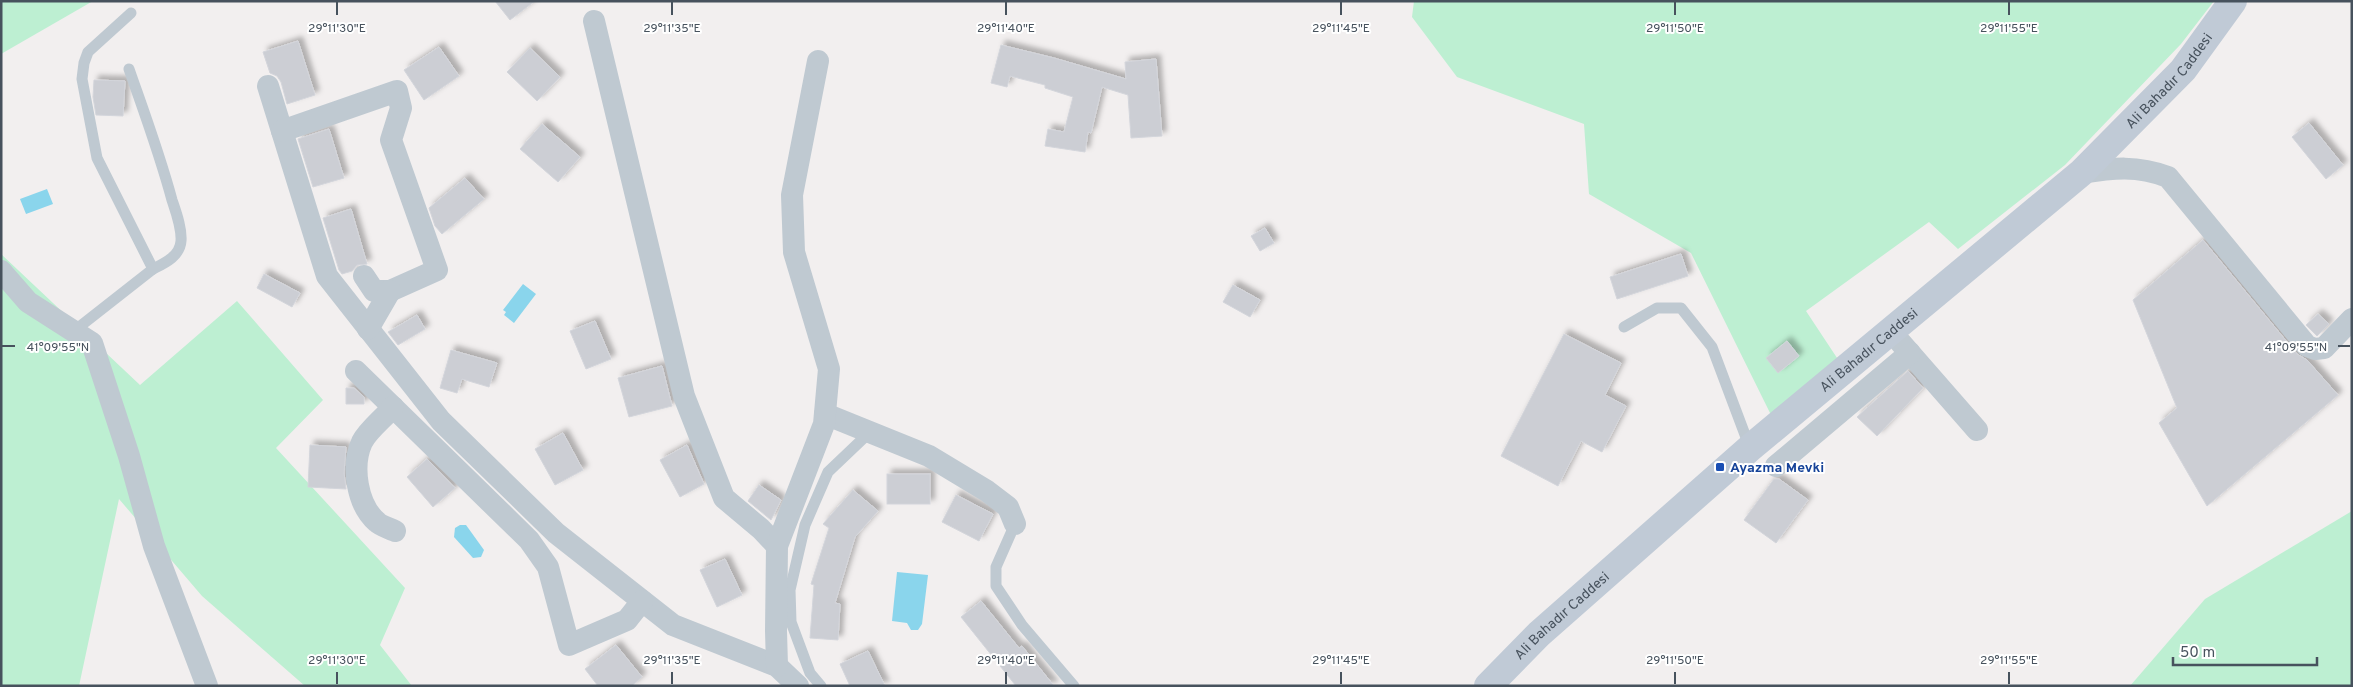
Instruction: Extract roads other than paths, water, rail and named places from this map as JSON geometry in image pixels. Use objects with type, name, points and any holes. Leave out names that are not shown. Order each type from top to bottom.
[{"type":"main road","name":"Ali Bahadır Caddesi","points":[[1488,686],[1539,634],[1750,448],[2081,173],[2183,70],[2233,1]]},
{"type":"street","points":[[594,21],[684,396],[724,498],[761,529],[777,546]]},
{"type":"street","points":[[778,666],[776,631],[777,546],[824,424],[828,369],[794,252],[792,195],[804,123],[818,61]]},
{"type":"street","points":[[268,86],[327,276],[441,421],[556,533],[673,625],[778,666],[798,686]]},
{"type":"street","points":[[282,131],[397,91],[401,108],[391,140],[437,270],[390,291],[374,291],[364,276]]},
{"type":"street","points":[[2081,173],[2120,168],[2149,170],[2168,176],[2307,346],[2315,349],[2324,348],[2352,319]]},
{"type":"street","points":[[1,271],[28,302],[92,343],[129,456],[154,546],[207,686]]},
{"type":"street","points":[[368,330],[390,291]]},
{"type":"street","points":[[1890,331],[1977,430]]},
{"type":"street","points":[[1776,466],[1910,353]]},
{"type":"street","points":[[356,371],[529,540],[548,568],[569,645],[628,620],[642,601]]},
{"type":"street","points":[[393,407],[362,441],[357,461],[358,488],[366,509],[378,523],[395,530]]},
{"type":"street","points":[[825,414],[929,456],[987,491],[1008,507],[1015,524]]},
{"type":"lane","points":[[132,13],[88,52],[84,63],[82,79],[97,158],[153,269]]},
{"type":"lane","points":[[74,331],[153,269],[166,263],[177,253],[182,242],[180,227],[160,155],[129,68]]},
{"type":"lane","points":[[1624,327],[1657,308],[1681,308],[1712,347],[1750,448]]},
{"type":"lane","points":[[822,686],[810,673],[791,622],[790,590],[805,525],[828,472],[870,432]]},
{"type":"lane","points":[[1015,524],[996,567],[996,586],[1022,625],[1074,686]]},
{"type":"water","points":[[47,189],[53,204],[26,214],[20,199]]},
{"type":"water","points":[[523,284],[536,294],[514,323],[504,315],[506,312],[503,310]]},
{"type":"water","points":[[460,525],[466,525],[484,550],[481,557],[473,558],[454,537],[455,528]]},
{"type":"water","points":[[897,572],[928,575],[922,624],[918,630],[911,630],[907,623],[892,621]]},
{"type":"place","name":"Ayazma Mevki","points":[[1720,467]]}]
